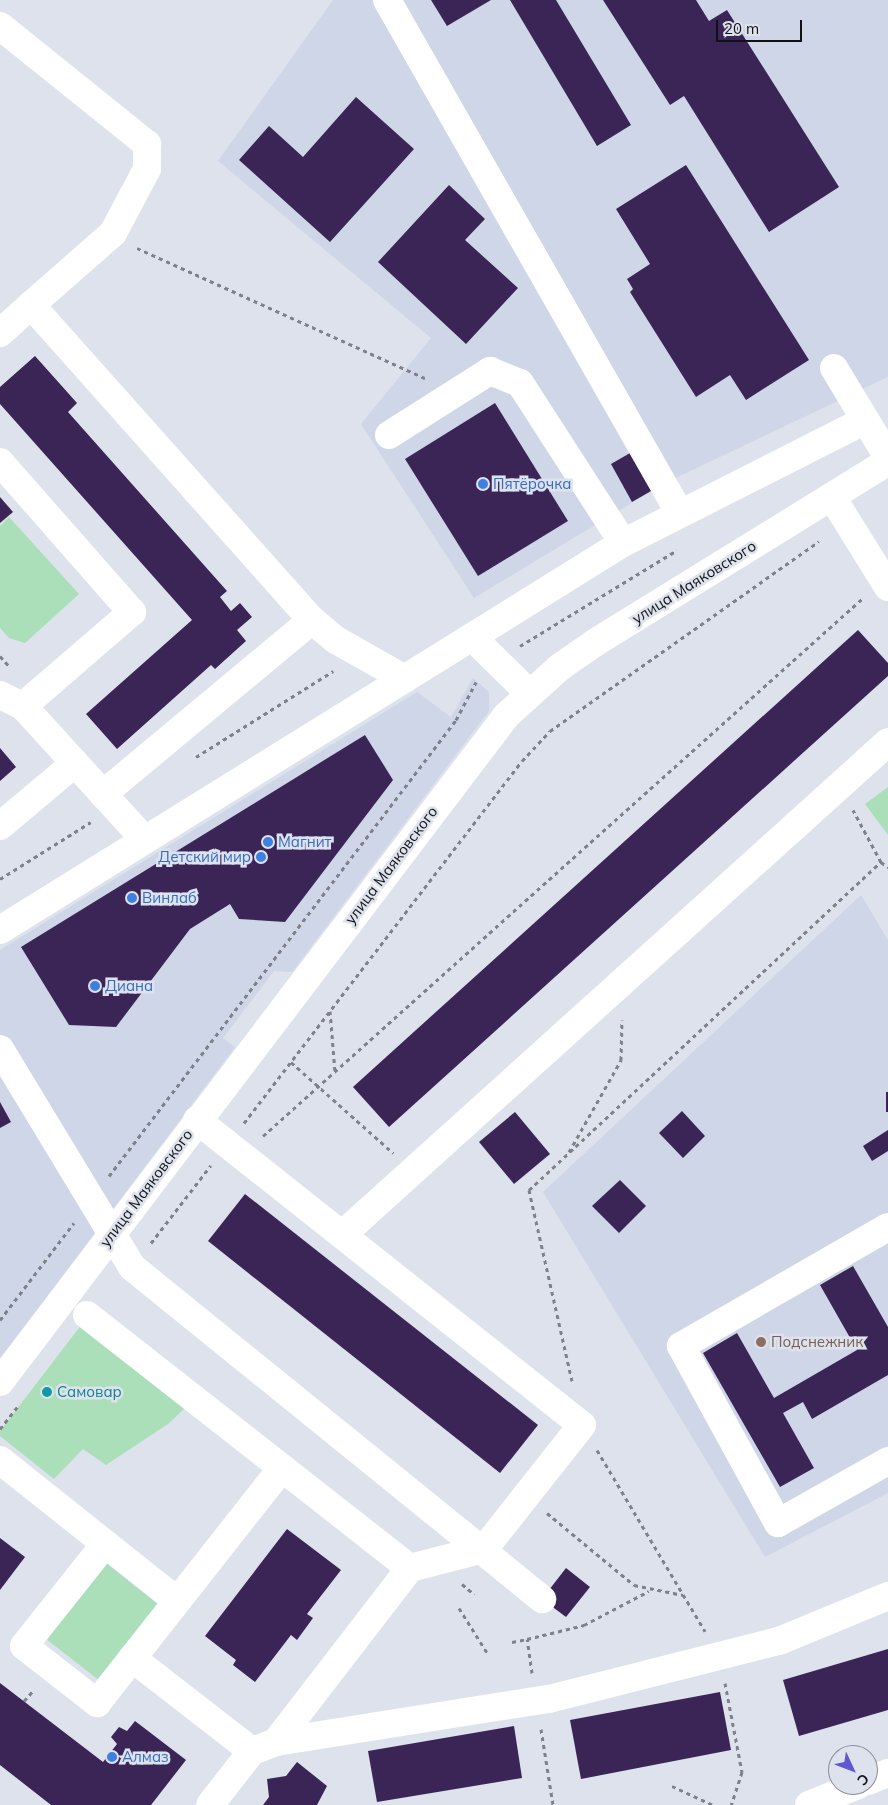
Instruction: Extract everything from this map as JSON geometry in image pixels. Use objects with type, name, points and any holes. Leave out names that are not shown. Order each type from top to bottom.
[{"type":"street","points":[[387,0],[679,512]]},
{"type":"street","points":[[0,26],[147,144],[147,169],[113,233],[0,332]]},
{"type":"street","points":[[31,305],[312,620],[336,640],[405,679]]},
{"type":"street","points":[[834,368],[888,457]]},
{"type":"street","points":[[390,435],[490,371],[520,383],[623,543]]},
{"type":"street","points":[[0,930],[623,543],[679,512],[865,420]]},
{"type":"street","points":[[0,462],[132,612],[12,700],[75,763],[145,840]]},
{"type":"street","name":"улица Маяковского","points":[[0,1382],[477,752],[529,693],[596,642],[888,462]]},
{"type":"street","points":[[832,497],[886,583]]},
{"type":"street","points":[[103,794],[312,620]]},
{"type":"street","points":[[472,637],[529,693]]},
{"type":"street","points":[[343,1234],[888,742]]},
{"type":"street","points":[[0,826],[75,763]]},
{"type":"street","points":[[0,1049],[132,1267],[484,1549],[542,1599]]},
{"type":"street","points":[[197,1120],[582,1425],[484,1549],[410,1568],[264,1746],[210,1805]]},
{"type":"street","points":[[888,1227],[681,1346],[778,1523],[888,1462]]},
{"type":"street","points":[[87,1315],[410,1568]]},
{"type":"street","points":[[0,1460],[176,1601]]},
{"type":"street","points":[[105,1544],[24,1646],[96,1703],[282,1468]]},
{"type":"street","points":[[132,1658],[264,1746],[537,1701],[721,1657],[778,1641],[888,1596]]},
{"type":"street","points":[[808,1805],[833,1795]]},
{"type":"path","points":[[113,233],[152,258],[456,392]]},
{"type":"path","points":[[132,1267],[234,1150],[291,1062],[330,1010],[522,761],[550,731],[847,522]]},
{"type":"path","points":[[234,1150],[318,1087],[886,583]]},
{"type":"path","points":[[840,785],[881,862],[888,867]]},
{"type":"path","points":[[731,1805],[742,1772],[721,1657],[582,1425],[529,1190],[881,862]]},
{"type":"path","points":[[567,1155],[621,1060],[622,981]]},
{"type":"path","points":[[330,1010],[335,1072]]},
{"type":"path","points":[[291,1062],[413,1171]]},
{"type":"path","points":[[0,1429],[23,1399]]},
{"type":"path","points":[[527,1495],[616,1573],[649,1591],[684,1596]]},
{"type":"path","points":[[512,1642],[584,1625],[649,1591]]},
{"type":"path","points":[[459,1608],[488,1654]]},
{"type":"path","points":[[527,1639],[553,1805]]},
{"type":"path","points":[[672,1786],[713,1805]]},
{"type":"shaded area","points":[[333,0],[888,0],[888,377],[663,484],[474,598],[361,424],[431,338],[218,161]]},
{"type":"shaded area","points":[[473,678],[489,692],[489,711],[292,972],[274,971],[223,1038],[235,1047],[0,1359],[0,950],[417,692],[451,717]]},
{"type":"shaded area","name":"Подснежник","points":[[861,895],[888,940],[888,1493],[765,1557],[543,1192]]},
{"type":"green space","points":[[9,517],[79,594],[25,643],[9,638],[0,628],[0,526]]},
{"type":"green space","points":[[888,787],[888,835],[865,804]]},
{"type":"green space","points":[[95,1307],[201,1393],[168,1424],[106,1465],[83,1449],[54,1479],[0,1436],[0,1431]]},
{"type":"green space","points":[[106,1563],[159,1605],[100,1681],[46,1639]]},
{"type":"building","points":[[431,0],[491,0],[447,26]]},
{"type":"building","points":[[510,0],[556,0],[631,125],[597,146]]},
{"type":"building","points":[[603,0],[696,0],[709,21],[727,10],[839,187],[769,232],[684,96],[670,105]]},
{"type":"building","points":[[356,97],[414,149],[330,242],[239,160],[269,126],[303,157]]},
{"type":"building","points":[[686,165],[809,360],[746,400],[730,375],[696,397],[630,292],[633,289],[627,279],[650,264],[616,209]]},
{"type":"building","points":[[449,185],[485,219],[465,240],[518,288],[466,344],[378,262]]},
{"type":"building","points":[[35,356],[77,403],[68,412],[227,591],[220,597],[231,611],[240,603],[252,617],[237,630],[246,641],[215,669],[211,665],[117,749],[86,714],[192,620],[0,404],[0,387]]},
{"type":"building","name":"Пятёрочка","points":[[495,403],[568,521],[478,576],[405,459]]},
{"type":"building","points":[[637,449],[658,487],[632,502],[611,464]]},
{"type":"building","points":[[0,497],[13,512],[0,523]]},
{"type":"building","points":[[858,630],[888,663],[888,676],[389,1127],[353,1087]]},
{"type":"building","name":"Магнит","points":[[365,735],[393,780],[285,922],[239,919],[230,904],[190,929],[116,1027],[69,1025],[21,947]]},
{"type":"building","points":[[0,748],[16,767],[0,781]]},
{"type":"building","points":[[886,1092],[888,1092],[888,1112],[886,1112]]},
{"type":"building","points":[[0,1102],[11,1122],[0,1128]]},
{"type":"building","points":[[682,1111],[705,1136],[683,1158],[659,1133]]},
{"type":"building","points":[[515,1112],[550,1154],[514,1184],[479,1142]]},
{"type":"building","points":[[888,1130],[888,1151],[872,1161],[863,1146]]},
{"type":"building","points":[[620,1180],[646,1206],[619,1233],[592,1206]]},
{"type":"building","points":[[245,1194],[538,1425],[500,1473],[208,1241]]},
{"type":"building","points":[[853,1266],[888,1327],[888,1375],[812,1419],[803,1402],[783,1413],[814,1468],[780,1487],[703,1353],[737,1333],[774,1398],[857,1350],[820,1285]]},
{"type":"building","points":[[287,1529],[341,1570],[307,1614],[313,1618],[297,1640],[291,1635],[255,1682],[233,1665],[236,1660],[205,1636]]},
{"type":"building","points":[[0,1538],[25,1557],[0,1590]]},
{"type":"building","points":[[566,1568],[590,1587],[566,1617],[542,1599]]},
{"type":"building","points":[[888,1649],[888,1710],[799,1736],[783,1680]]},
{"type":"building","points":[[0,1683],[103,1762],[117,1744],[111,1737],[119,1727],[127,1731],[135,1721],[186,1760],[151,1805],[51,1805],[0,1765]]},
{"type":"building","points":[[720,1692],[731,1750],[581,1779],[570,1720]]},
{"type":"building","points":[[514,1726],[522,1778],[377,1802],[368,1751]]},
{"type":"building","points":[[297,1762],[327,1786],[317,1805],[263,1805],[269,1797],[267,1779],[286,1776]]},
{"type":"place","name":"Пятёрочка","points":[[483,484]]},
{"type":"place","name":"Магнит","points":[[268,842]]},
{"type":"place","name":"Детский мир","points":[[261,857]]},
{"type":"place","name":"Винлаб","points":[[132,898]]},
{"type":"place","name":"Диана","points":[[95,986]]},
{"type":"place","name":"Подснежник","points":[[761,1342]]},
{"type":"place","name":"Самовар","points":[[47,1392]]},
{"type":"place","name":"Алмаз","points":[[112,1757]]}]
